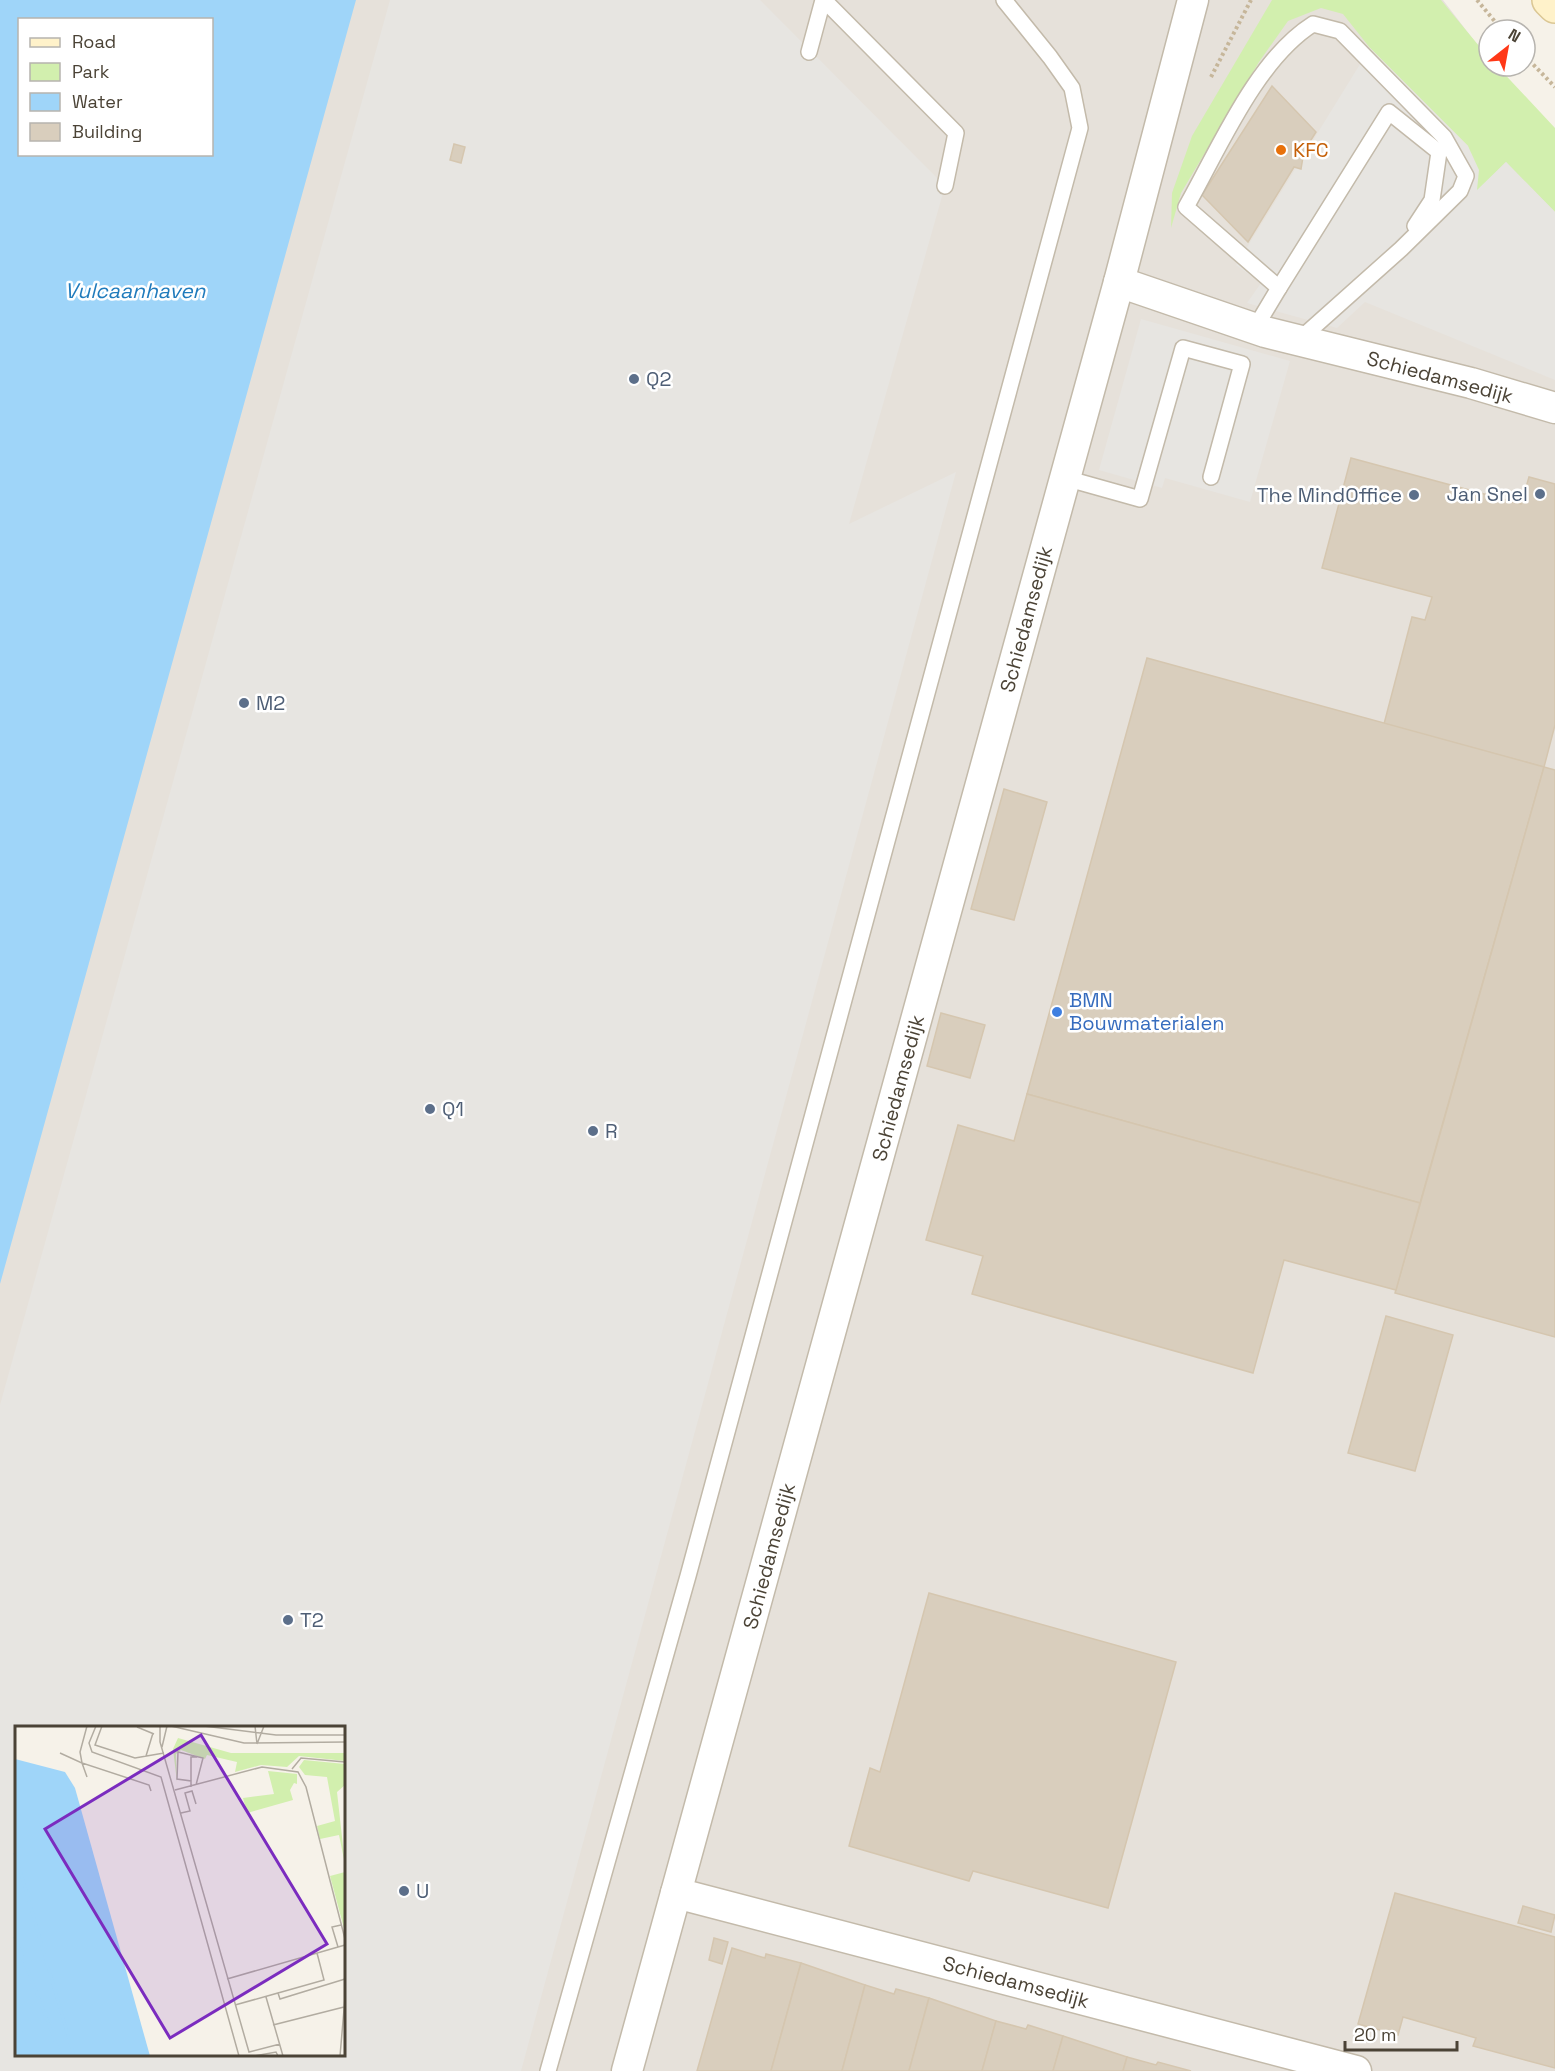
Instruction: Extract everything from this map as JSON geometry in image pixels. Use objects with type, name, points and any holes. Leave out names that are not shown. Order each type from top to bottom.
[{"type":"main road","points":[[1549,0],[1555,6]]},
{"type":"street","name":"Schiedamsedijk","points":[[627,2071],[1119,282],[1193,0]]},
{"type":"street","name":"Schiedamsedijk","points":[[1119,282],[1255,328],[1471,383],[1555,408]]},
{"type":"street","name":"Schiedamsedijk","points":[[676,1893],[1356,2071]]},
{"type":"lane","points":[[809,52],[824,0],[956,133],[945,186]]},
{"type":"lane","points":[[548,2071],[688,1576],[1080,128],[1072,88],[1004,0]]},
{"type":"lane","points":[[1279,288],[1186,207],[1255,83],[1292,37],[1312,24],[1340,31],[1444,137],[1466,176],[1460,190],[1401,249],[1299,340]]},
{"type":"lane","points":[[1255,328],[1389,112],[1439,152],[1432,200],[1401,249]]},
{"type":"lane","points":[[1065,478],[1140,499],[1183,348],[1242,364],[1211,477]]},
{"type":"path","points":[[1211,76],[1251,0]]},
{"type":"path","points":[[1477,0],[1492,18]]},
{"type":"path","points":[[1537,68],[1555,87]]},
{"type":"shaded area","points":[[0,0],[1443,0],[1477,44],[1477,78],[1499,78],[1555,145],[1555,2071],[0,2071]]},
{"type":"shaded area","points":[[390,0],[760,0],[945,186],[849,524],[956,472],[521,2071],[0,2071],[0,1405]]},
{"type":"shaded area","points":[[1370,48],[1468,146],[1479,170],[1477,190],[1506,162],[1555,212],[1555,380],[1365,302],[1337,328],[1247,303],[1261,283],[1236,265]]},
{"type":"shaded area","points":[[1141,319],[1290,361],[1250,502],[1165,478],[1162,488],[1099,470]]},
{"type":"green space","points":[[1272,0],[1441,0],[1477,44],[1477,78],[1508,78],[1555,128],[1555,212],[1506,162],[1477,191],[1468,146],[1370,48],[1343,14],[1321,8],[1288,21],[1259,62],[1181,193],[1171,228],[1172,193],[1192,136]]},
{"type":"water","name":"Vulcaanhaven","points":[[0,0],[356,0],[0,1284]]},
{"type":"building","points":[[1272,86],[1316,132],[1304,151],[1301,169],[1294,167],[1248,242],[1202,195]]},
{"type":"building","points":[[454,144],[465,147],[461,163],[450,160]]},
{"type":"building","points":[[1351,458],[1521,504],[1529,477],[1555,484],[1555,725],[1544,767],[1384,724],[1412,617],[1425,620],[1432,597],[1322,568]]},
{"type":"building","points":[[1147,658],[1544,767],[1420,1203],[1027,1094]]},
{"type":"building","points":[[1544,767],[1555,770],[1555,1337],[1395,1293]]},
{"type":"building","points":[[1004,789],[1047,802],[1014,920],[971,909]]},
{"type":"building","points":[[941,1013],[985,1025],[970,1078],[927,1066]]},
{"type":"building","points":[[1027,1094],[1420,1203],[1396,1290],[1284,1260],[1253,1373],[972,1294],[983,1256],[926,1240],[958,1125],[1014,1141]]},
{"type":"building","points":[[1386,1316],[1453,1335],[1415,1471],[1348,1453]]},
{"type":"building","points":[[929,1593],[1176,1662],[1108,1908],[973,1871],[969,1881],[849,1846],[870,1768],[880,1772]]},
{"type":"building","points":[[1395,1893],[1555,1937],[1555,2068],[1473,2046],[1476,2038],[1403,2017],[1398,2035],[1358,2024]]},
{"type":"building","points":[[1523,1906],[1555,1915],[1551,1932],[1518,1923]]},
{"type":"building","points":[[714,1938],[728,1942],[722,1964],[709,1960]]},
{"type":"building","points":[[732,1948],[765,1958],[766,1954],[801,1963],[771,2071],[697,2071]]},
{"type":"building","points":[[801,1963],[865,1985],[842,2071],[771,2071]]},
{"type":"building","points":[[865,1985],[894,1994],[896,1989],[929,1998],[909,2071],[842,2071]]},
{"type":"building","points":[[929,1998],[996,2021],[982,2071],[909,2071]]},
{"type":"building","points":[[996,2021],[1026,2029],[1028,2025],[1063,2036],[1053,2071],[982,2071]]},
{"type":"building","points":[[1063,2036],[1127,2057],[1123,2071],[1053,2071]]},
{"type":"building","points":[[1127,2057],[1156,2065],[1158,2062],[1191,2071],[1123,2071]]},
{"type":"place","name":"KFC","points":[[1281,150]]},
{"type":"place","name":"Q2","points":[[634,379]]},
{"type":"place","name":"Jan Snel","points":[[1540,494]]},
{"type":"place","name":"The MindOffice","points":[[1414,495]]},
{"type":"place","name":"M2","points":[[244,703]]},
{"type":"place","name":"BMN Bouwmaterialen","points":[[1057,1012]]},
{"type":"place","name":"Q1","points":[[430,1109]]},
{"type":"place","name":"R","points":[[593,1131]]},
{"type":"place","name":"T2","points":[[288,1620]]},
{"type":"place","name":"U","points":[[404,1891]]}]
